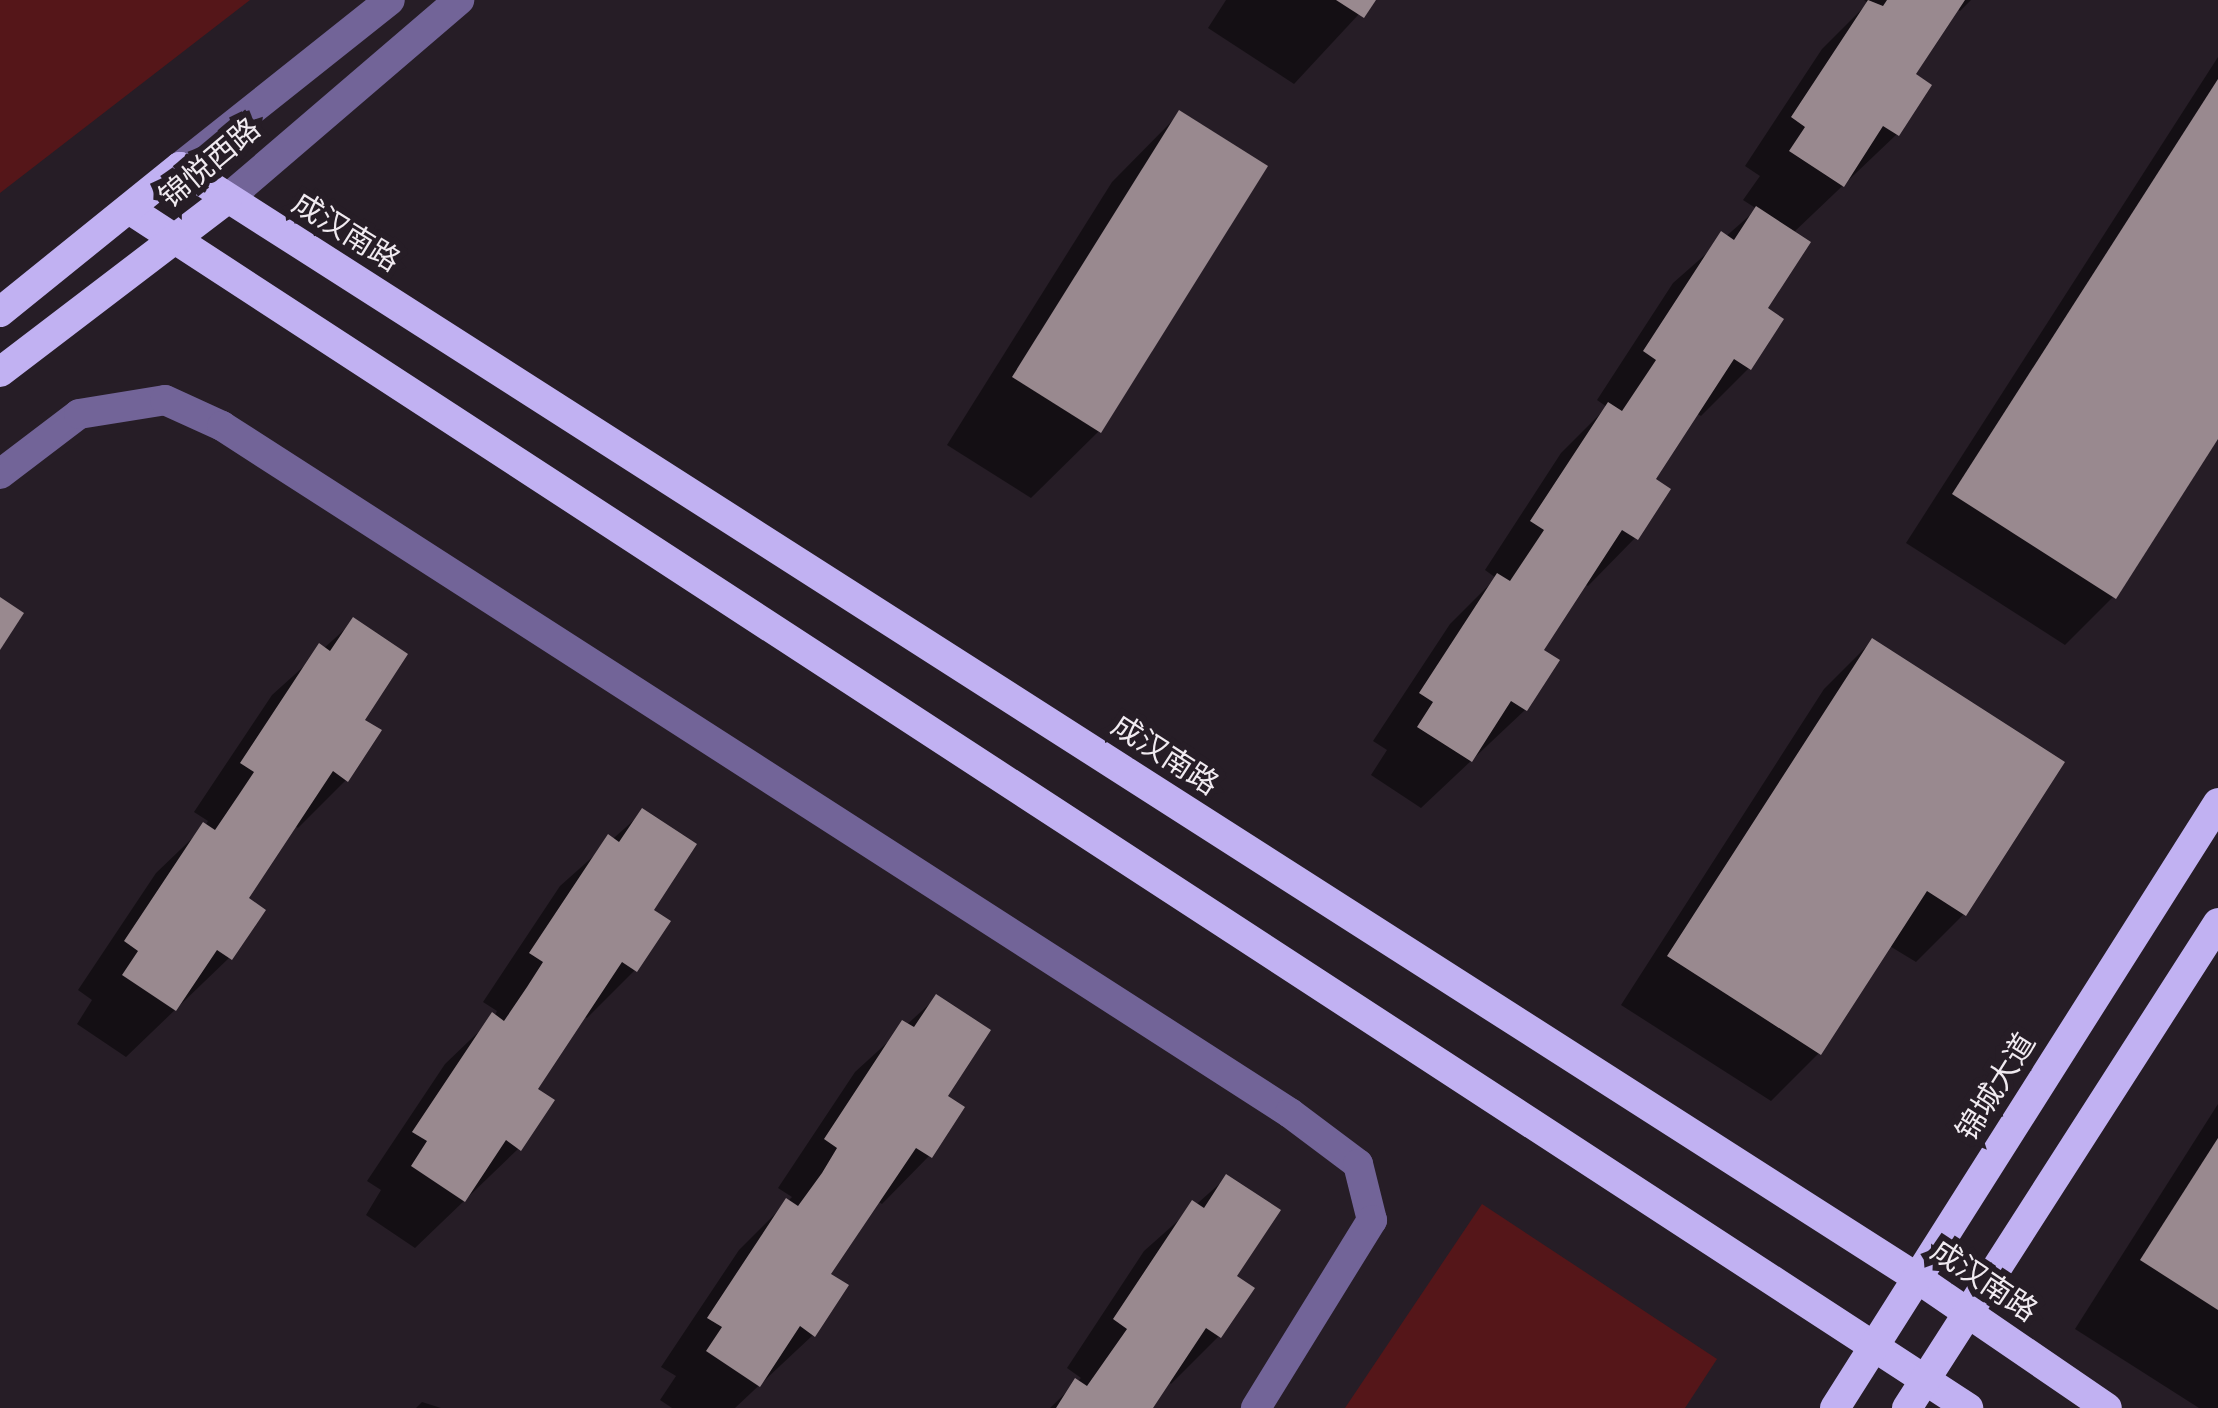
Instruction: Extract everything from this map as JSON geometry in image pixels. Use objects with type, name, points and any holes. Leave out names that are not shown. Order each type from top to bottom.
[{"type":"main road","name":"成汉南路","points":[[181,167],[1917,1278],[2108,1408]]},
{"type":"main road","name":"锦悦西路","points":[[0,312],[132,211],[181,167]]},
{"type":"main road","name":"锦悦西路","points":[[0,372],[227,199]]},
{"type":"main road","points":[[132,211],[1968,1408]]},
{"type":"main road","name":"锦城大道","points":[[1835,1408],[2218,803]]},
{"type":"main road","points":[[1906,1408],[2218,922]]},
{"type":"street","name":"锦悦西路","points":[[181,167],[390,0]]},
{"type":"street","name":"锦悦西路","points":[[227,199],[459,0]]},
{"type":"street","points":[[0,474],[79,415],[165,400],[222,426],[1290,1113],[1358,1164],[1372,1220],[1256,1408]]},
{"type":"shaded area","points":[[0,0],[250,0],[0,193]]},
{"type":"shaded area","points":[[1482,1204],[1717,1359],[1685,1408],[1345,1408]]},
{"type":"building","points":[[1336,0],[1376,0],[1364,18]]},
{"type":"building","points":[[1868,0],[1883,6],[1887,0],[1965,0],[1916,74],[1932,85],[1899,136],[1883,126],[1844,187],[1789,151],[1805,127],[1791,117]]},
{"type":"building","points":[[2218,79],[2218,439],[2116,599],[1952,494]]},
{"type":"building","points":[[1179,110],[1268,166],[1101,433],[1012,377]]},
{"type":"building","points":[[1756,206],[1811,242],[1768,308],[1784,319],[1751,370],[1734,359],[1656,479],[1671,489],[1638,540],[1622,530],[1544,650],[1560,660],[1527,711],[1511,701],[1472,762],[1417,727],[1433,702],[1419,693],[1497,573],[1510,581],[1544,530],[1530,521],[1608,402],[1622,411],[1656,360],[1643,351],[1721,231],[1734,240]]},
{"type":"building","points":[[0,597],[24,613],[0,650]]},
{"type":"building","points":[[353,617],[408,654],[365,720],[382,730],[348,782],[333,771],[249,898],[266,910],[232,960],[217,950],[176,1011],[122,975],[138,951],[124,941],[203,822],[215,830],[254,772],[240,763],[319,643],[330,651]]},
{"type":"building","points":[[1872,638],[2065,762],[1966,916],[1927,891],[1821,1055],[1667,956]]},
{"type":"building","points":[[642,808],[697,844],[654,910],[671,921],[637,972],[622,962],[538,1089],[555,1100],[521,1151],[506,1140],[465,1202],[411,1166],[427,1141],[412,1132],[492,1012],[504,1021],[527,987],[543,962],[529,953],[608,834],[619,842]]},
{"type":"building","points":[[936,994],[991,1030],[948,1096],[965,1107],[932,1158],[916,1148],[831,1274],[849,1285],[815,1337],[800,1326],[760,1387],[706,1351],[722,1327],[707,1318],[786,1198],[798,1206],[822,1173],[837,1148],[824,1139],[902,1020],[914,1027]]},
{"type":"building","points":[[2218,1138],[2218,1310],[2140,1260]]},
{"type":"building","points":[[1226,1174],[1281,1210],[1237,1276],[1255,1288],[1221,1338],[1206,1328],[1153,1408],[1056,1408],[1075,1378],[1087,1386],[1127,1329],[1113,1319],[1192,1200],[1204,1208]]}]
